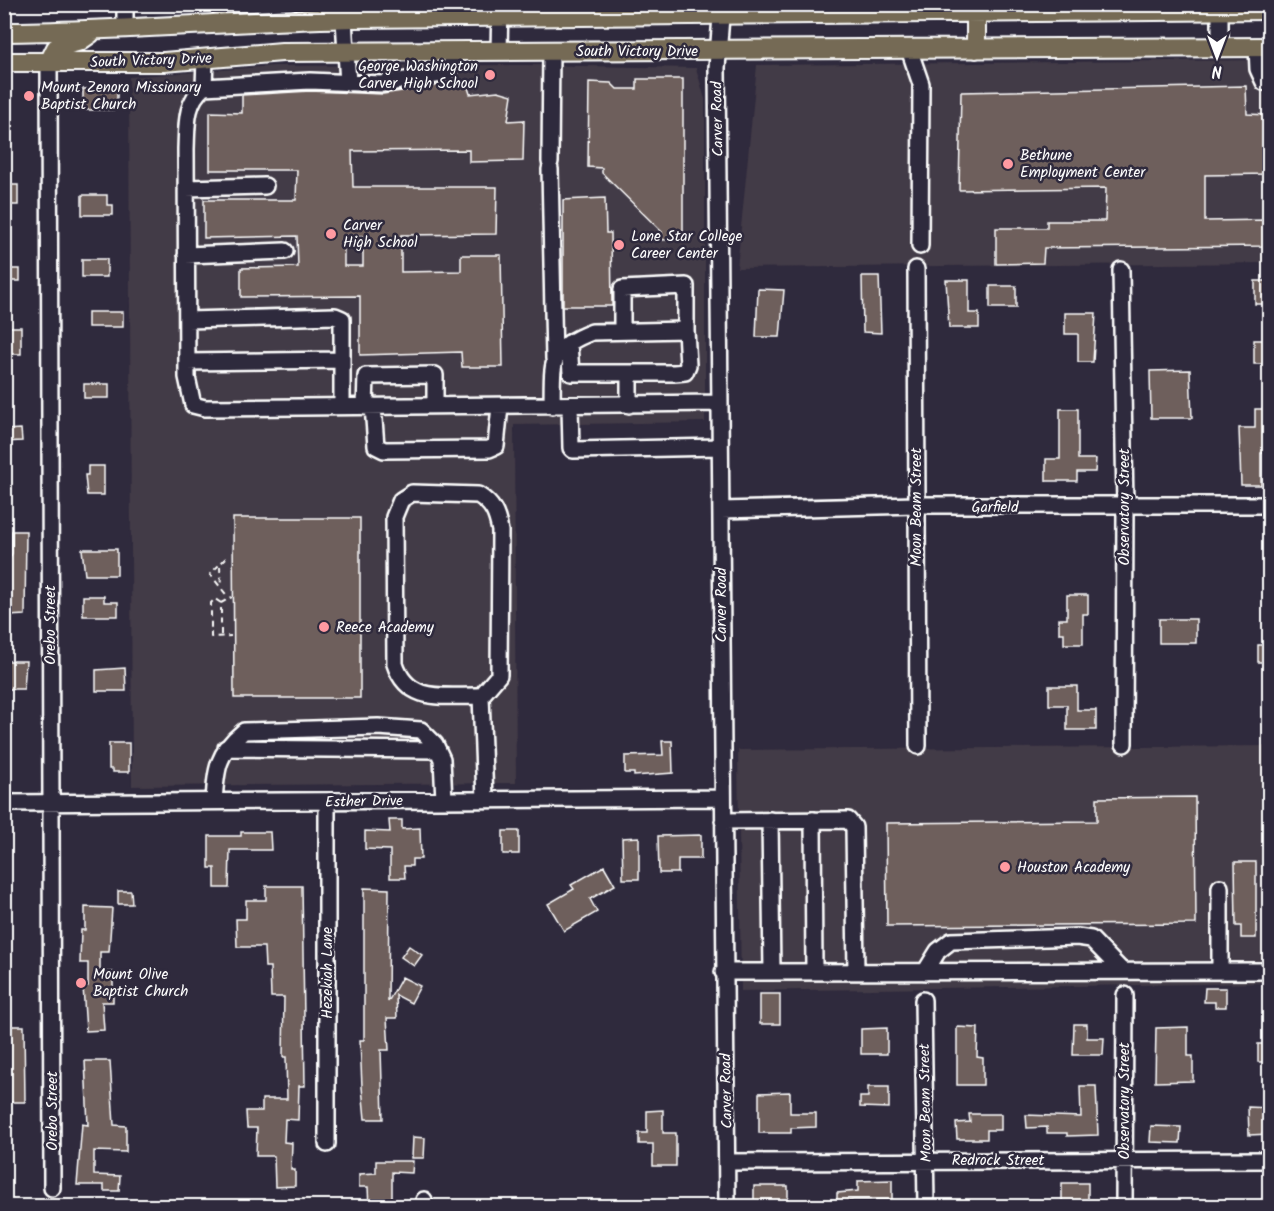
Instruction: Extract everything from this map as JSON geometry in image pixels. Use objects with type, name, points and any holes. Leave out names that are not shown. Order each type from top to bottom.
[{"type":"main road","points":[[4,32],[125,29],[343,12],[722,9],[976,12],[1220,7],[1269,10]]},
{"type":"main road","points":[[976,12],[976,49]]},
{"type":"main road","points":[[49,62],[56,48],[80,41],[96,30]]},
{"type":"main road","name":"South Victory Drive","points":[[4,62],[164,62],[282,52],[1263,47]]},
{"type":"street","points":[[125,4],[125,29]]},
{"type":"street","points":[[1220,7],[1220,47]]},
{"type":"street","name":"Carver Road","points":[[722,9],[718,51],[723,972],[727,1206]]},
{"type":"street","points":[[499,51],[500,11]]},
{"type":"street","points":[[343,12],[348,83]]},
{"type":"street","points":[[1263,47],[1258,69],[1264,82],[1269,83]]},
{"type":"street","points":[[909,50],[921,84],[920,246]]},
{"type":"street","points":[[457,51],[447,73],[382,84],[310,81],[204,87],[195,94],[188,111],[186,188],[187,362],[189,397],[193,405],[205,408],[720,403]]},
{"type":"street","points":[[551,51],[550,166],[554,359],[552,406]]},
{"type":"street","points":[[204,87],[205,58]]},
{"type":"street","name":"Orebo Street","points":[[49,62],[52,1188]]},
{"type":"street","points":[[186,188],[266,186]]},
{"type":"street","points":[[186,255],[285,251]]},
{"type":"street","name":"Moon Beam Street","points":[[916,269],[918,746]]},
{"type":"street","name":"Observatory Street","points":[[1120,270],[1125,506],[1124,744]]},
{"type":"street","points":[[569,343],[571,373],[685,372],[688,365],[686,286],[622,289],[622,331]]},
{"type":"street","points":[[187,320],[335,316],[342,319],[342,407]]},
{"type":"street","points":[[554,359],[569,343],[592,332],[686,330]]},
{"type":"street","points":[[187,362],[342,360]]},
{"type":"street","points":[[629,373],[629,405]]},
{"type":"street","points":[[435,406],[435,375],[366,376],[376,446],[384,450],[489,449],[496,446],[500,406]]},
{"type":"street","points":[[570,406],[571,448],[573,450],[720,447]]},
{"type":"street","points":[[481,696],[420,694],[408,689],[399,678],[395,664],[394,517],[401,500],[412,494],[478,495],[486,500],[496,514],[500,531],[499,675],[481,696],[486,799]]},
{"type":"street","name":"Garfield","points":[[721,510],[916,505],[1269,505]]},
{"type":"street","points":[[214,802],[216,768],[226,748],[244,732],[378,727],[421,730],[438,750],[442,759],[444,800]]},
{"type":"street","points":[[226,748],[438,750]]},
{"type":"street","name":"Esther Drive","points":[[4,803],[723,798]]},
{"type":"street","name":"Hezekiah Lane","points":[[327,801],[327,1144]]},
{"type":"street","points":[[770,820],[772,972]]},
{"type":"street","points":[[813,820],[814,972]]},
{"type":"street","points":[[723,821],[848,820],[855,827],[856,972]]},
{"type":"street","points":[[1220,887],[1220,971]]},
{"type":"street","points":[[925,972],[938,951],[951,941],[1077,937],[1091,939],[1122,971]]},
{"type":"street","points":[[723,972],[1267,971]]},
{"type":"street","name":"Observatory Street","points":[[1124,1206],[1125,995]]},
{"type":"street","name":"Moon Beam Street","points":[[923,1000],[926,1206]]},
{"type":"street","name":"Redrock Street","points":[[727,1162],[1269,1160]]},
{"type":"path","points":[[221,603],[230,597],[210,574],[226,558]]},
{"type":"path","points":[[220,564],[220,587]]},
{"type":"path","points":[[221,603],[215,599],[211,603],[211,637],[231,636]]},
{"type":"path","points":[[220,637],[221,603]]},
{"type":"shaded area","name":"Bethune Employment Center","points":[[1269,60],[1269,263],[737,268],[757,65]]},
{"type":"shaded area","points":[[528,65],[696,68],[705,99],[705,422],[514,425],[516,783],[132,786],[129,77],[273,66]]},
{"type":"shaded area","name":"Houston Academy","points":[[1269,746],[1269,983],[741,991],[738,750]]},
{"type":"building","points":[[637,79],[683,79],[683,239],[662,240],[662,232],[602,173],[602,168],[588,167],[589,82],[611,83],[617,89],[637,89]]},
{"type":"building","points":[[466,81],[470,94],[498,91],[512,95],[508,121],[524,120],[523,161],[469,162],[469,150],[352,151],[353,187],[497,187],[496,234],[401,235],[401,272],[461,271],[461,255],[501,255],[503,367],[462,367],[461,352],[360,355],[360,296],[241,297],[241,268],[298,267],[297,236],[204,238],[204,200],[296,200],[297,170],[210,170],[210,112],[242,113],[242,95],[310,91],[383,94]],"holes":[[[344,236],[363,236],[363,266],[344,266]]]},
{"type":"building","points":[[1246,86],[1247,114],[1268,115],[1268,174],[1205,175],[1205,221],[1269,220],[1269,246],[1044,248],[1043,263],[996,264],[996,228],[1047,228],[1047,221],[1105,221],[1106,188],[959,190],[961,92]]},
{"type":"building","points":[[83,89],[117,89],[117,110],[83,110]]},
{"type":"building","points":[[4,185],[18,185],[18,205],[4,205]]},
{"type":"building","points":[[82,195],[107,195],[107,205],[113,205],[113,215],[82,215]]},
{"type":"building","points":[[605,198],[606,233],[611,233],[612,306],[563,306],[563,200]]},
{"type":"building","points":[[82,259],[107,259],[107,277],[82,277]]},
{"type":"building","points":[[4,269],[20,269],[20,281],[4,281]]},
{"type":"building","points":[[862,276],[879,276],[881,333],[863,332]]},
{"type":"building","points":[[946,280],[969,280],[969,313],[979,313],[979,328],[949,328]]},
{"type":"building","points":[[1255,281],[1269,281],[1269,304],[1255,304]]},
{"type":"building","points":[[990,286],[1016,286],[1016,308],[990,308]]},
{"type":"building","points":[[758,289],[784,290],[780,337],[756,337]]},
{"type":"building","points":[[88,312],[123,312],[123,327],[88,327]]},
{"type":"building","points":[[1065,313],[1096,313],[1093,362],[1078,362],[1078,334],[1065,334]]},
{"type":"building","points":[[4,327],[21,327],[21,354],[4,354]]},
{"type":"building","points":[[1254,340],[1269,340],[1269,364],[1254,364]]},
{"type":"building","points":[[1190,370],[1192,418],[1151,418],[1150,371]]},
{"type":"building","points":[[84,384],[109,384],[109,398],[84,398]]},
{"type":"building","points":[[1060,409],[1078,409],[1078,459],[1096,459],[1095,472],[1077,472],[1077,481],[1046,481],[1046,459],[1060,459]]},
{"type":"building","points":[[1255,409],[1269,409],[1269,453],[1261,453],[1261,485],[1241,485],[1239,428],[1255,428]]},
{"type":"building","points":[[21,429],[22,441],[4,442],[4,430]]},
{"type":"building","points":[[88,466],[104,466],[104,495],[87,495],[85,475],[88,475]]},
{"type":"building","points":[[233,518],[360,518],[360,698],[234,698]]},
{"type":"building","points":[[12,531],[26,531],[25,615],[8,616],[7,572],[4,572],[4,561],[9,561],[12,553]]},
{"type":"building","points":[[82,549],[117,549],[117,575],[85,575]]},
{"type":"building","points":[[1067,595],[1088,595],[1088,614],[1083,614],[1083,644],[1064,644],[1064,633],[1059,633],[1059,619],[1067,619]]},
{"type":"building","points":[[83,596],[104,596],[104,602],[118,602],[118,616],[83,616]]},
{"type":"building","points":[[1159,619],[1196,619],[1196,643],[1159,643]]},
{"type":"building","points":[[1258,645],[1269,645],[1269,662],[1258,662]]},
{"type":"building","points":[[4,661],[26,661],[24,689],[4,689]]},
{"type":"building","points":[[125,668],[126,691],[96,691],[96,670]]},
{"type":"building","points":[[1049,686],[1077,686],[1077,710],[1096,710],[1096,730],[1067,730],[1067,705],[1049,705]]},
{"type":"building","points":[[662,741],[672,741],[673,773],[634,776],[634,773],[625,773],[625,756],[663,755]]},
{"type":"building","points":[[109,743],[129,743],[129,772],[113,772],[113,769],[109,769]]},
{"type":"building","points":[[1195,797],[1196,924],[887,926],[886,823],[1097,821],[1097,798]]},
{"type":"building","points":[[389,820],[402,820],[402,829],[420,828],[421,859],[412,859],[412,866],[404,866],[405,878],[390,878],[390,850],[365,849],[365,831],[390,832]]},
{"type":"building","points":[[503,831],[519,831],[519,854],[503,854]]},
{"type":"building","points":[[241,832],[270,832],[271,850],[230,850],[229,888],[215,888],[215,868],[209,868],[209,836],[241,836]]},
{"type":"building","points":[[701,835],[701,859],[678,859],[678,873],[659,873],[658,836]]},
{"type":"building","points":[[639,837],[639,879],[623,879],[622,838]]},
{"type":"building","points":[[1235,862],[1256,862],[1256,938],[1241,938],[1241,926],[1236,926]]},
{"type":"building","points":[[604,866],[615,885],[590,899],[597,912],[564,931],[548,904],[574,889],[571,885]]},
{"type":"building","points":[[266,886],[302,886],[305,1086],[299,1086],[298,1120],[285,1119],[284,1142],[292,1143],[291,1170],[295,1170],[295,1186],[275,1187],[274,1156],[256,1156],[257,1128],[247,1128],[246,1111],[262,1111],[262,1099],[287,1099],[286,1057],[283,1057],[284,997],[271,997],[270,967],[265,967],[264,947],[237,947],[236,919],[246,919],[246,900],[266,900]]},
{"type":"building","points":[[364,888],[389,889],[388,1002],[402,977],[420,986],[411,1003],[396,995],[397,1018],[387,1018],[389,1050],[381,1050],[383,1119],[365,1119],[362,1087],[360,1040],[364,1040]]},
{"type":"building","points":[[118,891],[131,891],[132,904],[118,904]]},
{"type":"building","points":[[85,907],[112,908],[109,952],[100,952],[100,972],[113,972],[113,1002],[102,1002],[104,1030],[86,1031],[83,986],[88,986],[88,963],[80,963],[81,930],[85,930]]},
{"type":"building","points":[[409,946],[422,955],[414,966],[401,957]]},
{"type":"building","points":[[1205,988],[1226,988],[1226,1007],[1215,1007],[1215,1002],[1204,1002]]},
{"type":"building","points":[[760,994],[780,994],[780,1024],[760,1024]]},
{"type":"building","points":[[1074,1024],[1087,1024],[1087,1038],[1104,1038],[1103,1055],[1073,1055]]},
{"type":"building","points":[[4,1026],[24,1026],[25,1102],[4,1102]]},
{"type":"building","points":[[957,1027],[978,1028],[977,1057],[983,1058],[983,1085],[957,1085]]},
{"type":"building","points":[[1188,1027],[1188,1056],[1193,1056],[1193,1081],[1155,1082],[1156,1028]]},
{"type":"building","points":[[887,1028],[887,1054],[861,1054],[861,1029]]},
{"type":"building","points":[[1258,1044],[1269,1044],[1269,1062],[1258,1062]]},
{"type":"building","points":[[85,1061],[110,1061],[114,1125],[126,1126],[126,1152],[94,1151],[94,1175],[120,1176],[119,1191],[104,1191],[104,1185],[77,1185],[82,1124],[88,1125]]},
{"type":"building","points":[[1080,1086],[1096,1086],[1098,1135],[1067,1136],[1067,1133],[1047,1133],[1047,1127],[1027,1128],[1026,1115],[1081,1117]]},
{"type":"building","points":[[868,1087],[889,1087],[889,1108],[860,1107],[860,1097],[868,1097]]},
{"type":"building","points":[[790,1092],[790,1113],[816,1113],[816,1127],[791,1128],[791,1133],[759,1133],[759,1093]]},
{"type":"building","points":[[1248,1107],[1269,1108],[1269,1134],[1249,1135]]},
{"type":"building","points":[[663,1110],[663,1133],[676,1133],[676,1166],[653,1166],[653,1144],[639,1144],[639,1133],[647,1133],[647,1111]]},
{"type":"building","points":[[969,1114],[1001,1114],[1001,1130],[987,1130],[987,1139],[957,1139],[956,1123],[970,1122]]},
{"type":"building","points":[[1151,1126],[1181,1127],[1180,1143],[1150,1142]]},
{"type":"building","points":[[413,1137],[425,1138],[424,1158],[412,1158]]},
{"type":"building","points":[[376,1161],[413,1161],[412,1173],[392,1172],[392,1206],[369,1206],[368,1187],[359,1187],[359,1174],[376,1173]]},
{"type":"building","points":[[892,1180],[892,1200],[853,1200],[839,1203],[837,1200],[837,1193],[858,1191],[858,1181]]},
{"type":"building","points":[[1062,1183],[1088,1183],[1088,1206],[1062,1206]]},
{"type":"building","points":[[754,1186],[788,1186],[788,1204],[754,1204]]},
{"type":"place","name":"George Washington Carver High School","points":[[490,75]]},
{"type":"place","name":"Mount Zenora Missionary Baptist Church","points":[[29,96]]},
{"type":"place","name":"Bethune Employment Center","points":[[1008,164]]},
{"type":"place","name":"Carver High School","points":[[331,234]]},
{"type":"place","name":"Lone Star College Career Center","points":[[619,245]]},
{"type":"place","name":"Reece Academy","points":[[324,627]]},
{"type":"place","name":"Houston Academy","points":[[1005,867]]},
{"type":"place","name":"Mount Olive Baptist Church","points":[[81,983]]}]
